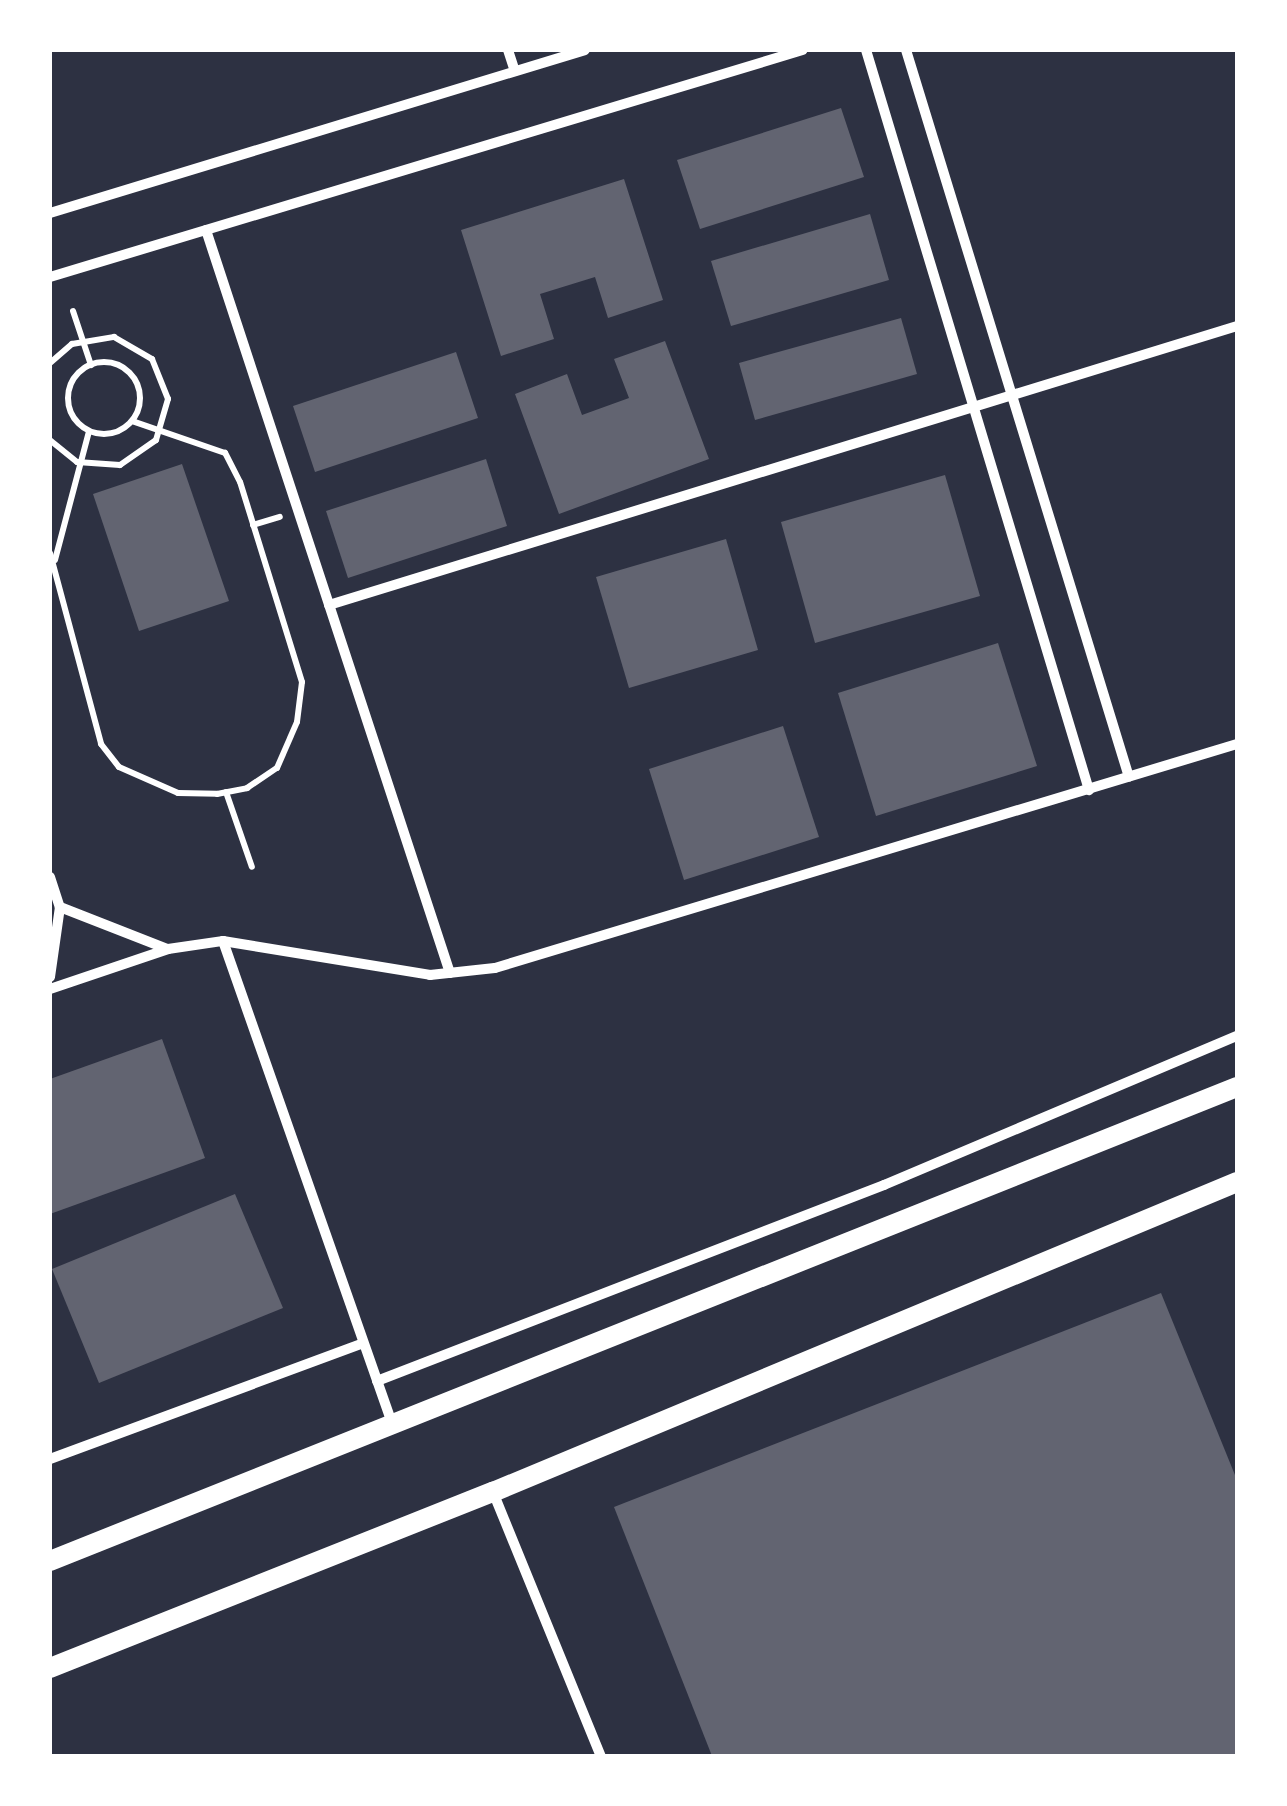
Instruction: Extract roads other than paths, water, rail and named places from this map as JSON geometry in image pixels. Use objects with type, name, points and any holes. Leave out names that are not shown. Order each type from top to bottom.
[{"type":"main road","points":[[50,1561],[1237,1087]]},
{"type":"main road","points":[[50,1668],[493,1492],[1237,1182]]},
{"type":"street","points":[[508,50],[515,71]]},
{"type":"street","points":[[50,212],[585,50]]},
{"type":"street","points":[[50,277],[803,50]]},
{"type":"street","points":[[866,50],[1088,790]]},
{"type":"street","points":[[906,50],[1129,777]]},
{"type":"street","points":[[206,230],[450,973]]},
{"type":"street","points":[[330,605],[972,404],[1237,326]]},
{"type":"street","points":[[50,989],[168,950],[222,941],[430,976],[495,968],[1237,744]]},
{"type":"street","points":[[50,877],[60,907],[50,976]]},
{"type":"street","points":[[60,907],[168,950]]},
{"type":"street","points":[[222,941],[392,1426]]},
{"type":"street","points":[[377,1381],[884,1186],[1237,1036]]},
{"type":"street","points":[[50,1459],[363,1343]]},
{"type":"street","points":[[493,1492],[601,1756]]}]
